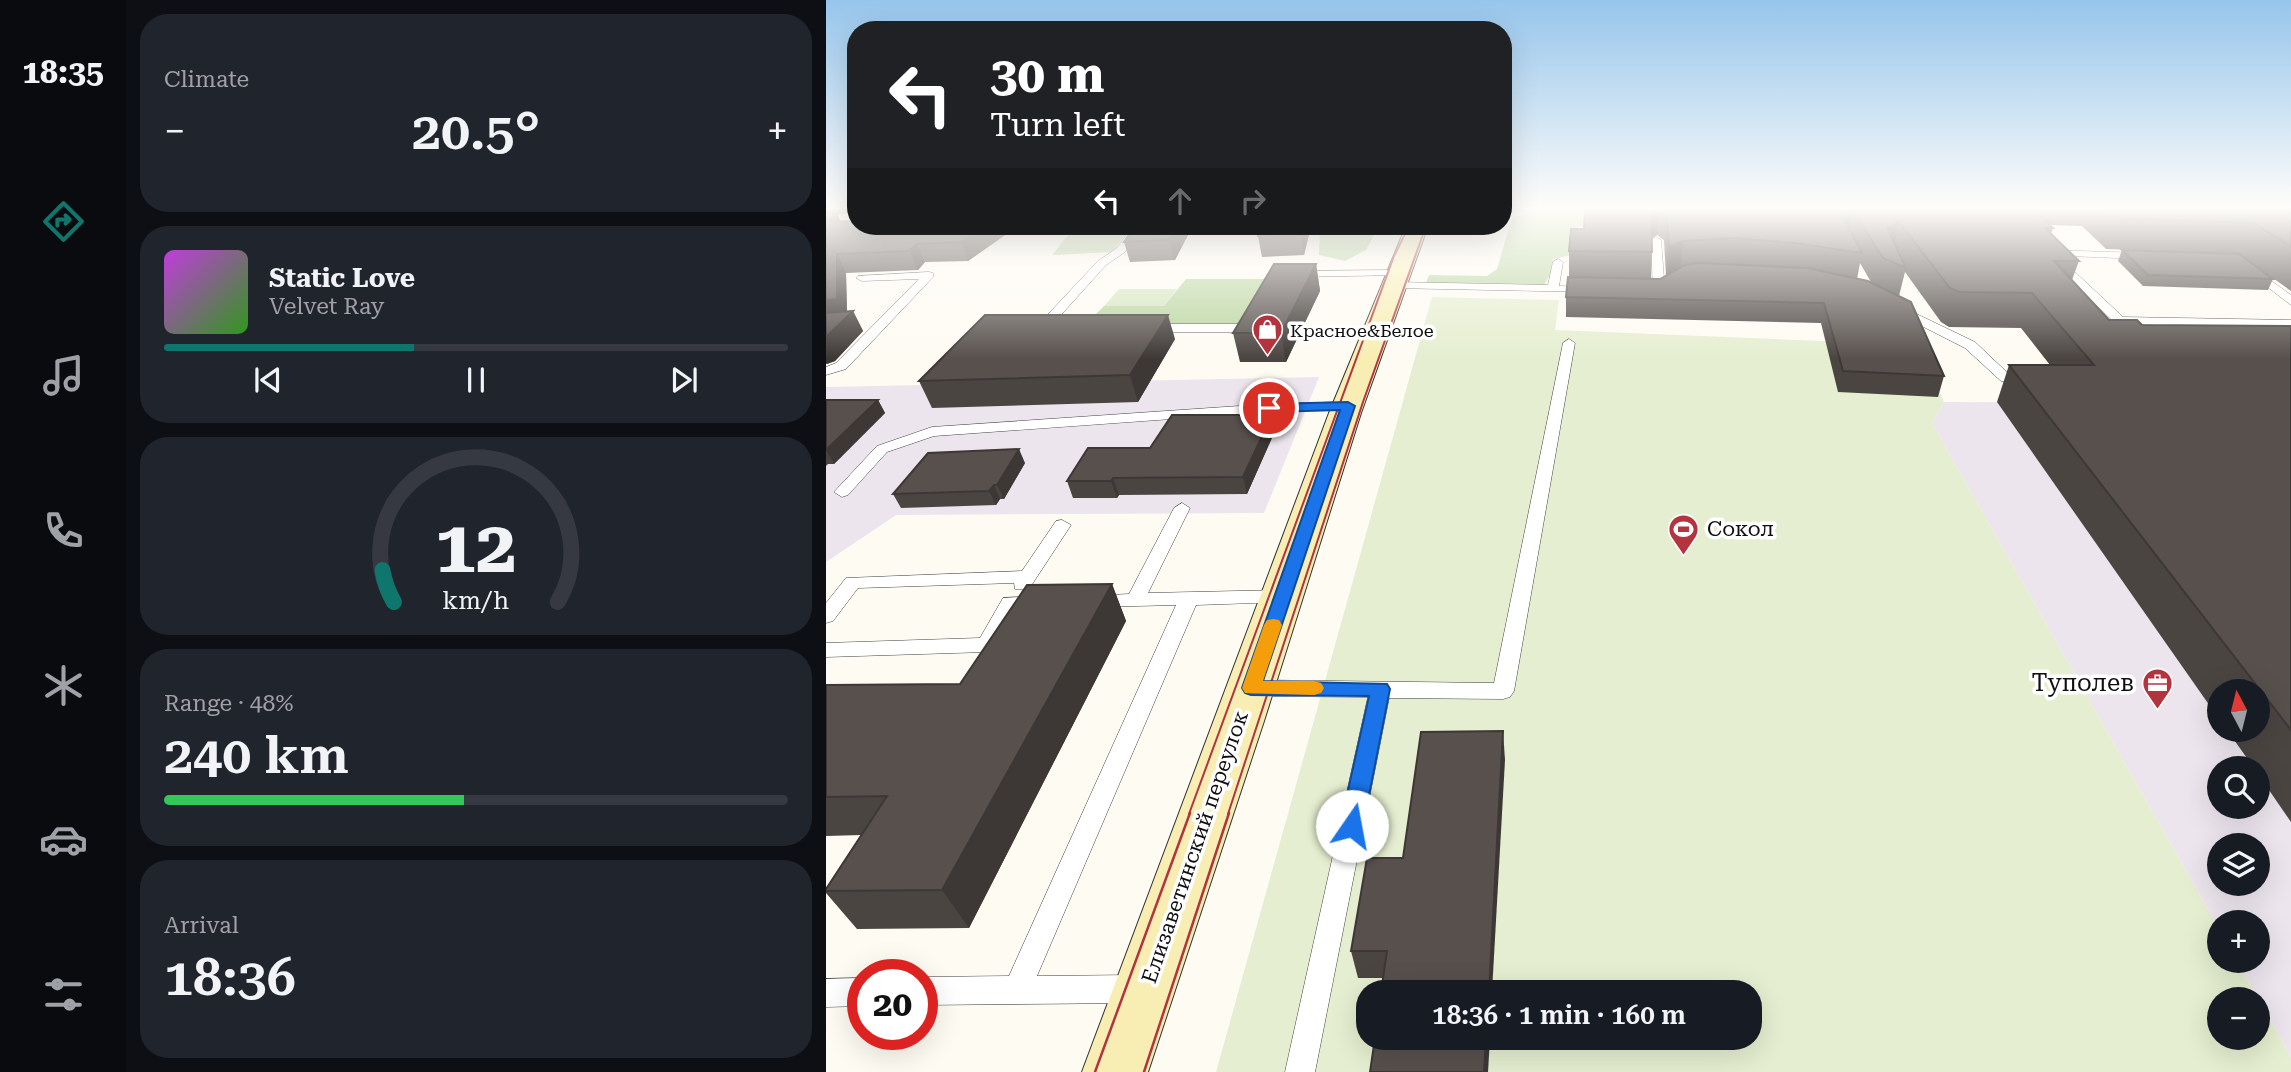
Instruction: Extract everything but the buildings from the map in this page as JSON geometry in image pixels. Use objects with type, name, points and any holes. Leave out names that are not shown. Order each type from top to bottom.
[{"type":"street","name":"Елизаветинский переулок","points":[[1115,1072],[1348,406],[1403,259]]},
{"type":"lane","points":[[1056,328],[1042,328],[1107,259]]},
{"type":"lane","points":[[1655,259],[1653,292],[1672,283]]},
{"type":"lane","points":[[2055,259],[2120,321],[2291,324]]},
{"type":"lane","points":[[2238,259],[2291,301]]},
{"type":"lane","points":[[1553,289],[1558,262]]},
{"type":"lane","points":[[1280,274],[1598,290]]},
{"type":"lane","points":[[826,371],[841,366],[929,275],[862,278]]},
{"type":"lane","points":[[1139,328],[1250,328],[1262,306]]},
{"type":"lane","points":[[1892,306],[1970,345],[2006,379]]},
{"type":"lane","points":[[868,325],[882,324]]},
{"type":"lane","points":[[1251,688],[1503,691],[1569,343]]},
{"type":"lane","points":[[842,492],[881,449],[932,432],[1269,408],[1348,406]]},
{"type":"lane","points":[[1135,600],[1182,508]]},
{"type":"lane","points":[[826,650],[986,645],[1010,603],[1062,525]]},
{"type":"lane","points":[[826,616],[853,582],[1028,576]]},
{"type":"lane","points":[[1080,601],[1283,596]]},
{"type":"lane","points":[[1017,990],[1189,598]]},
{"type":"lane","points":[[1010,603],[1052,602]]},
{"type":"lane","points":[[1300,1072],[1380,689]]},
{"type":"lane","points":[[938,991],[1145,989]]},
{"type":"lane","points":[[826,993],[847,992]]},
{"type":"shaded area","points":[[1319,377],[1264,513],[896,515],[826,562],[826,387]]},
{"type":"shaded area","name":"Туполев","points":[[1944,402],[2291,404],[2291,1057],[2270,1020],[2270,987],[2252,987],[2244,973],[2270,973],[2270,910],[2208,910],[1932,423]]},
{"type":"green space","points":[[1500,259],[1553,259],[1550,275],[1544,285],[1426,283],[1429,275],[1487,276],[1497,269]]},
{"type":"green space","points":[[1186,279],[1270,279],[1242,324],[1086,324],[1104,306],[1164,306]]},
{"type":"green space","points":[[1119,289],[1177,289],[1164,306],[1104,306]]},
{"type":"green space","name":"Сокол","points":[[1432,297],[1559,300],[1555,330],[1920,345],[1944,402],[1932,423],[2208,910],[2207,973],[2244,973],[2252,987],[2207,987],[2207,1050],[2270,1050],[2270,1020],[2291,1057],[2291,1072],[1216,1072]]},
{"type":"tram line","points":[[1189,814],[1393,259]]},
{"type":"tram line","points":[[1228,814],[1363,402],[1414,259]]},
{"type":"tram line","points":[[1095,1072],[1190,813]]},
{"type":"tram line","points":[[1144,1072],[1229,813]]},
{"type":"slow traffic","points":[[1273,625],[1251,688],[1314,688]]},
{"type":"place","name":"Красное&Белое","points":[[1267,357]]},
{"type":"place","name":"Сокол","points":[[1684,556]]},
{"type":"place","name":"Туполев","points":[[2157,710]]},
{"type":"route","points":[[1269,408],[1348,406],[1251,688],[1380,689],[1352,826]]}]
